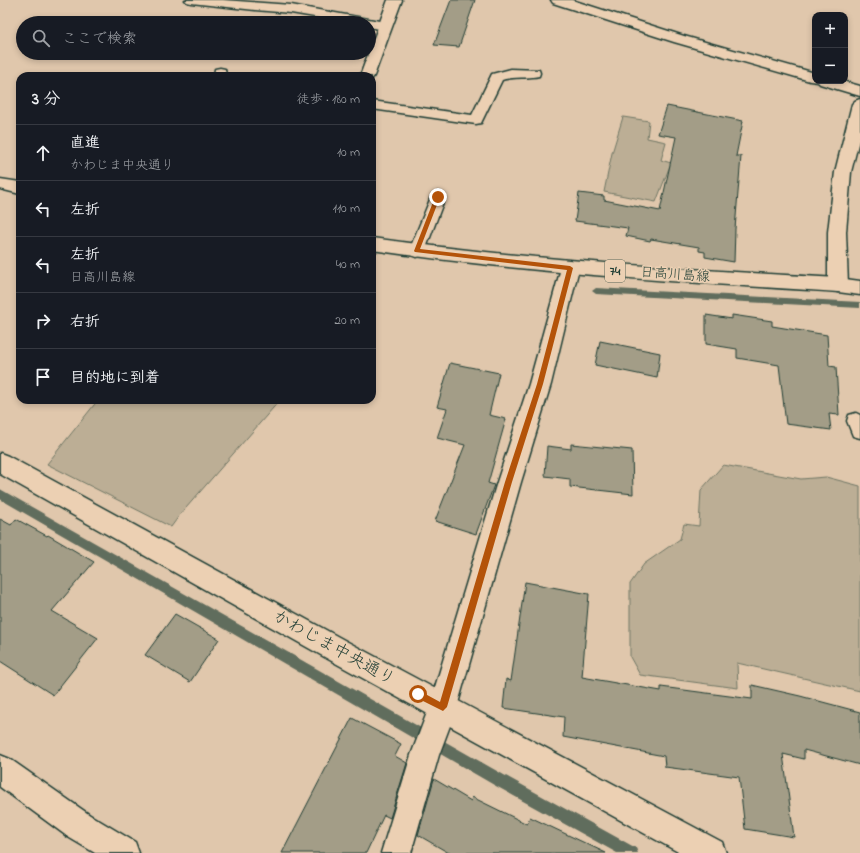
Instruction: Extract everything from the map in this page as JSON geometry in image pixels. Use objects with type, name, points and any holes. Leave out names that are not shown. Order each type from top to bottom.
[{"type":"street","points":[[376,51],[395,0]]},
{"type":"street","points":[[558,0],[678,39],[812,77]]},
{"type":"street","points":[[368,72],[373,60]]},
{"type":"street","points":[[836,84],[860,91]]},
{"type":"street","points":[[838,285],[837,232],[843,172],[860,104]]},
{"type":"street","points":[[0,184],[16,187]]},
{"type":"street","name":"日高川島線","points":[[376,245],[417,251],[570,268],[838,285],[860,288]]},
{"type":"street","points":[[396,853],[425,755],[443,707],[506,490],[540,384],[570,268]]},
{"type":"street","name":"かわじま中央通り","points":[[0,463],[711,853]]},
{"type":"street","points":[[0,769],[80,826],[124,853]]},
{"type":"lane","points":[[191,0],[239,6],[290,9],[329,16]]},
{"type":"lane","points":[[376,24],[385,26]]},
{"type":"lane","points":[[376,106],[476,120],[497,77],[511,73],[534,73]]},
{"type":"lane","points":[[417,251],[438,197]]},
{"type":"shaded area","points":[[623,117],[649,121],[647,138],[666,142],[661,160],[671,163],[656,202],[604,192],[612,153]]},
{"type":"shaded area","points":[[95,404],[277,404],[171,527],[47,464]]},
{"type":"shaded area","points":[[723,465],[801,479],[826,477],[860,486],[860,691],[737,663],[738,688],[640,675],[630,657],[630,584],[644,564],[680,539],[684,524],[699,526],[701,490]]},
{"type":"building","points":[[451,0],[475,0],[459,47],[434,45]]},
{"type":"building","points":[[667,106],[743,121],[736,156],[741,156],[734,262],[705,257],[705,252],[699,251],[699,247],[651,239],[650,241],[626,236],[628,228],[575,221],[579,193],[604,196],[604,200],[660,211],[676,137],[658,134]]},
{"type":"building","points":[[706,315],[732,319],[732,315],[772,321],[772,326],[827,335],[829,366],[836,367],[839,415],[829,414],[831,430],[786,424],[779,365],[737,358],[737,349],[706,344]]},
{"type":"building","points":[[600,341],[660,353],[657,378],[595,365]]},
{"type":"building","points":[[450,363],[499,373],[489,415],[506,419],[488,483],[494,485],[476,534],[435,521],[465,445],[437,438],[447,409],[437,407]]},
{"type":"building","points":[[571,444],[632,450],[633,494],[570,487],[570,479],[545,476],[547,446],[571,449]]},
{"type":"building","points":[[0,519],[11,525],[16,519],[47,536],[48,535],[94,562],[52,611],[98,638],[53,695],[0,661]]},
{"type":"building","points":[[525,582],[589,594],[582,677],[661,691],[661,687],[752,699],[752,685],[860,712],[860,765],[804,750],[804,759],[783,754],[794,837],[745,829],[739,777],[665,767],[664,756],[563,737],[564,717],[503,708],[506,679],[511,681]]},
{"type":"building","points":[[175,614],[219,639],[190,682],[145,655]]},
{"type":"building","points":[[352,718],[401,744],[395,756],[407,763],[390,818],[384,815],[366,853],[282,853]]},
{"type":"building","points":[[434,779],[471,801],[472,797],[527,824],[530,817],[606,853],[449,853],[418,835]]},
{"type":"waterway","points":[[596,291],[860,305]]},
{"type":"waterway","points":[[0,494],[499,780],[631,853]]},
{"type":"route","points":[[418,694],[443,707],[452,672],[509,482],[540,384],[570,268],[417,251],[438,197]]}]
